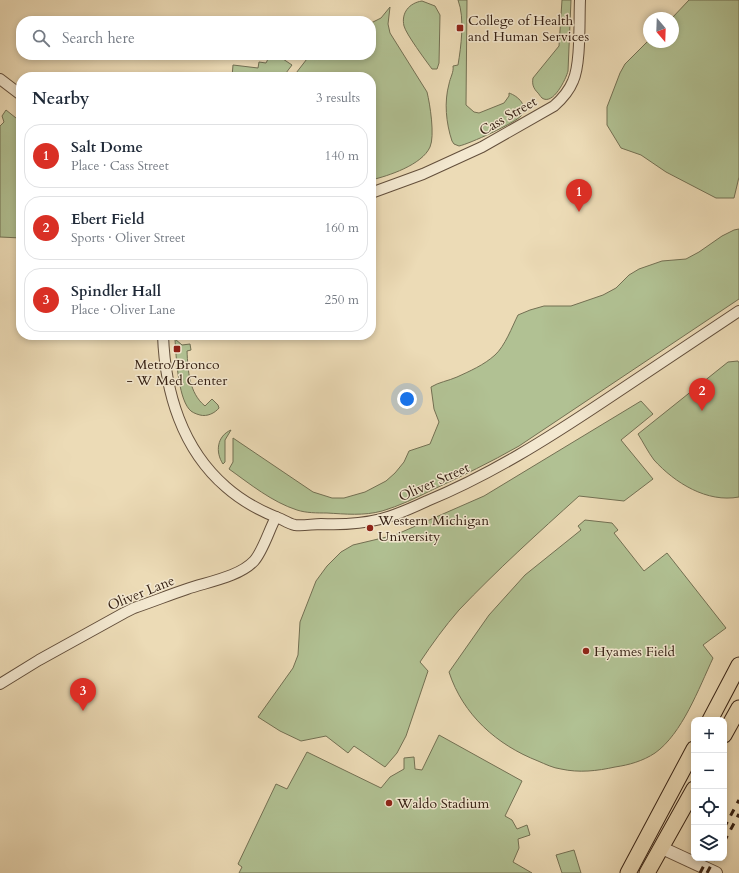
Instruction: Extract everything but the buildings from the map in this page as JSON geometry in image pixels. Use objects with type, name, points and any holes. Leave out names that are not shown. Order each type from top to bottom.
[{"type":"main road","points":[[712,717],[739,665]]},
{"type":"main road","points":[[727,730],[739,708]]},
{"type":"main road","points":[[628,873],[692,753]]},
{"type":"main road","points":[[647,873],[691,795]]},
{"type":"street","name":"Cass Street","points":[[376,190],[423,174],[482,147],[554,106],[570,88],[576,73],[580,0]]},
{"type":"street","points":[[0,79],[16,91]]},
{"type":"street","name":"Oliver Street","points":[[163,340],[164,360],[170,392],[177,415],[197,454],[217,479],[239,499],[259,511],[296,525],[340,525],[361,523],[384,518],[457,489],[503,464],[563,428],[739,311]]},
{"type":"street","name":"Oliver Lane","points":[[0,684],[124,612],[243,570],[259,554],[276,517]]},
{"type":"street","points":[[662,848],[716,873]]},
{"type":"green space","points":[[458,0],[467,0],[466,105],[474,112],[479,113],[504,103],[509,96],[509,93],[519,99],[524,109],[521,116],[510,123],[459,146],[454,144],[452,141],[448,127],[446,105],[447,91],[453,66],[458,65],[460,50],[462,24]]},
{"type":"green space","points":[[562,0],[571,0],[568,71],[565,80],[555,95],[546,99],[542,98],[535,89],[533,78],[559,46]]},
{"type":"green space","points":[[689,0],[739,0],[739,177],[734,198],[716,198],[666,172],[641,155],[621,148],[607,125],[607,107],[625,64],[643,46],[643,48],[679,48],[679,12],[678,12]]},
{"type":"green space","points":[[422,1],[435,6],[440,15],[439,63],[437,69],[432,69],[412,41],[404,26],[403,21],[407,9],[413,4]]},
{"type":"green space","points":[[390,7],[388,24],[390,33],[427,92],[432,120],[432,135],[430,147],[420,159],[404,169],[376,179],[376,72],[297,72],[306,60],[376,60],[376,20],[381,18]]},
{"type":"green space","points":[[268,60],[284,60],[292,65],[287,72],[232,72],[233,65],[258,68],[259,62],[266,63]]},
{"type":"green space","points":[[6,110],[16,118],[16,238],[0,237],[0,126],[4,122],[2,116]]},
{"type":"green space","points":[[739,229],[739,299],[519,446],[498,458],[420,496],[388,509],[368,514],[308,512],[288,507],[262,492],[229,469],[233,462],[233,438],[313,492],[332,498],[344,498],[365,492],[386,481],[395,473],[404,462],[409,451],[430,444],[439,422],[434,409],[431,387],[482,365],[491,359],[502,347],[518,315],[544,306],[571,306],[603,295],[616,288],[629,275],[639,269],[662,261],[686,259],[722,236]]},
{"type":"green space","points":[[175,340],[182,345],[190,344],[191,350],[187,351],[187,359],[190,381],[196,395],[205,406],[212,399],[218,405],[219,408],[213,413],[208,415],[197,414],[192,412],[185,403],[178,376]]},
{"type":"green space","points":[[738,361],[739,497],[715,497],[692,489],[662,468],[654,460],[638,434],[728,362]]},
{"type":"green space","points":[[641,401],[653,414],[621,440],[653,479],[624,501],[579,496],[503,566],[459,610],[420,662],[428,671],[406,736],[397,753],[385,767],[354,746],[348,753],[326,736],[301,741],[280,731],[258,717],[293,668],[298,655],[300,622],[316,581],[327,566],[341,552],[353,545],[395,535],[484,496]]},
{"type":"green space","points":[[231,430],[225,440],[225,462],[223,464],[218,450],[220,440]]},
{"type":"green space","name":"Hyames Field","points":[[585,520],[612,523],[618,530],[614,533],[644,571],[667,553],[726,628],[703,645],[713,658],[682,723],[665,745],[650,756],[636,762],[602,770],[581,771],[549,766],[523,754],[496,737],[483,727],[463,702],[455,688],[449,672],[489,615],[525,575],[581,530],[578,526]]},
{"type":"green space","name":"Waldo Stadium","points":[[439,735],[522,781],[505,816],[512,820],[517,829],[527,825],[530,835],[518,839],[519,848],[513,862],[532,873],[239,873],[242,867],[238,864],[276,784],[287,789],[307,752],[381,788],[390,777],[404,769],[404,758],[414,757],[415,769],[422,770]]},
{"type":"green space","points":[[574,850],[581,873],[562,873],[556,855]]},
{"type":"railway","points":[[726,825],[739,800]]},
{"type":"railway","points":[[727,836],[739,814]]},
{"type":"railway","points":[[700,873],[706,861]]},
{"type":"railway","points":[[707,873],[713,861]]},
{"type":"place","name":"College of Health and Human Services","points":[[460,28]]},
{"type":"place","name":"Salt Dome","points":[[579,212]]},
{"type":"place","name":"Metro/Bronco - W Med Center","points":[[177,349]]},
{"type":"place","name":"Ebert Field","points":[[702,411]]},
{"type":"place","name":"Western Michigan University","points":[[370,528]]},
{"type":"place","name":"Hyames Field","points":[[586,651]]},
{"type":"place","name":"Spindler Hall","points":[[83,711]]},
{"type":"place","name":"Waldo Stadium","points":[[389,803]]}]
